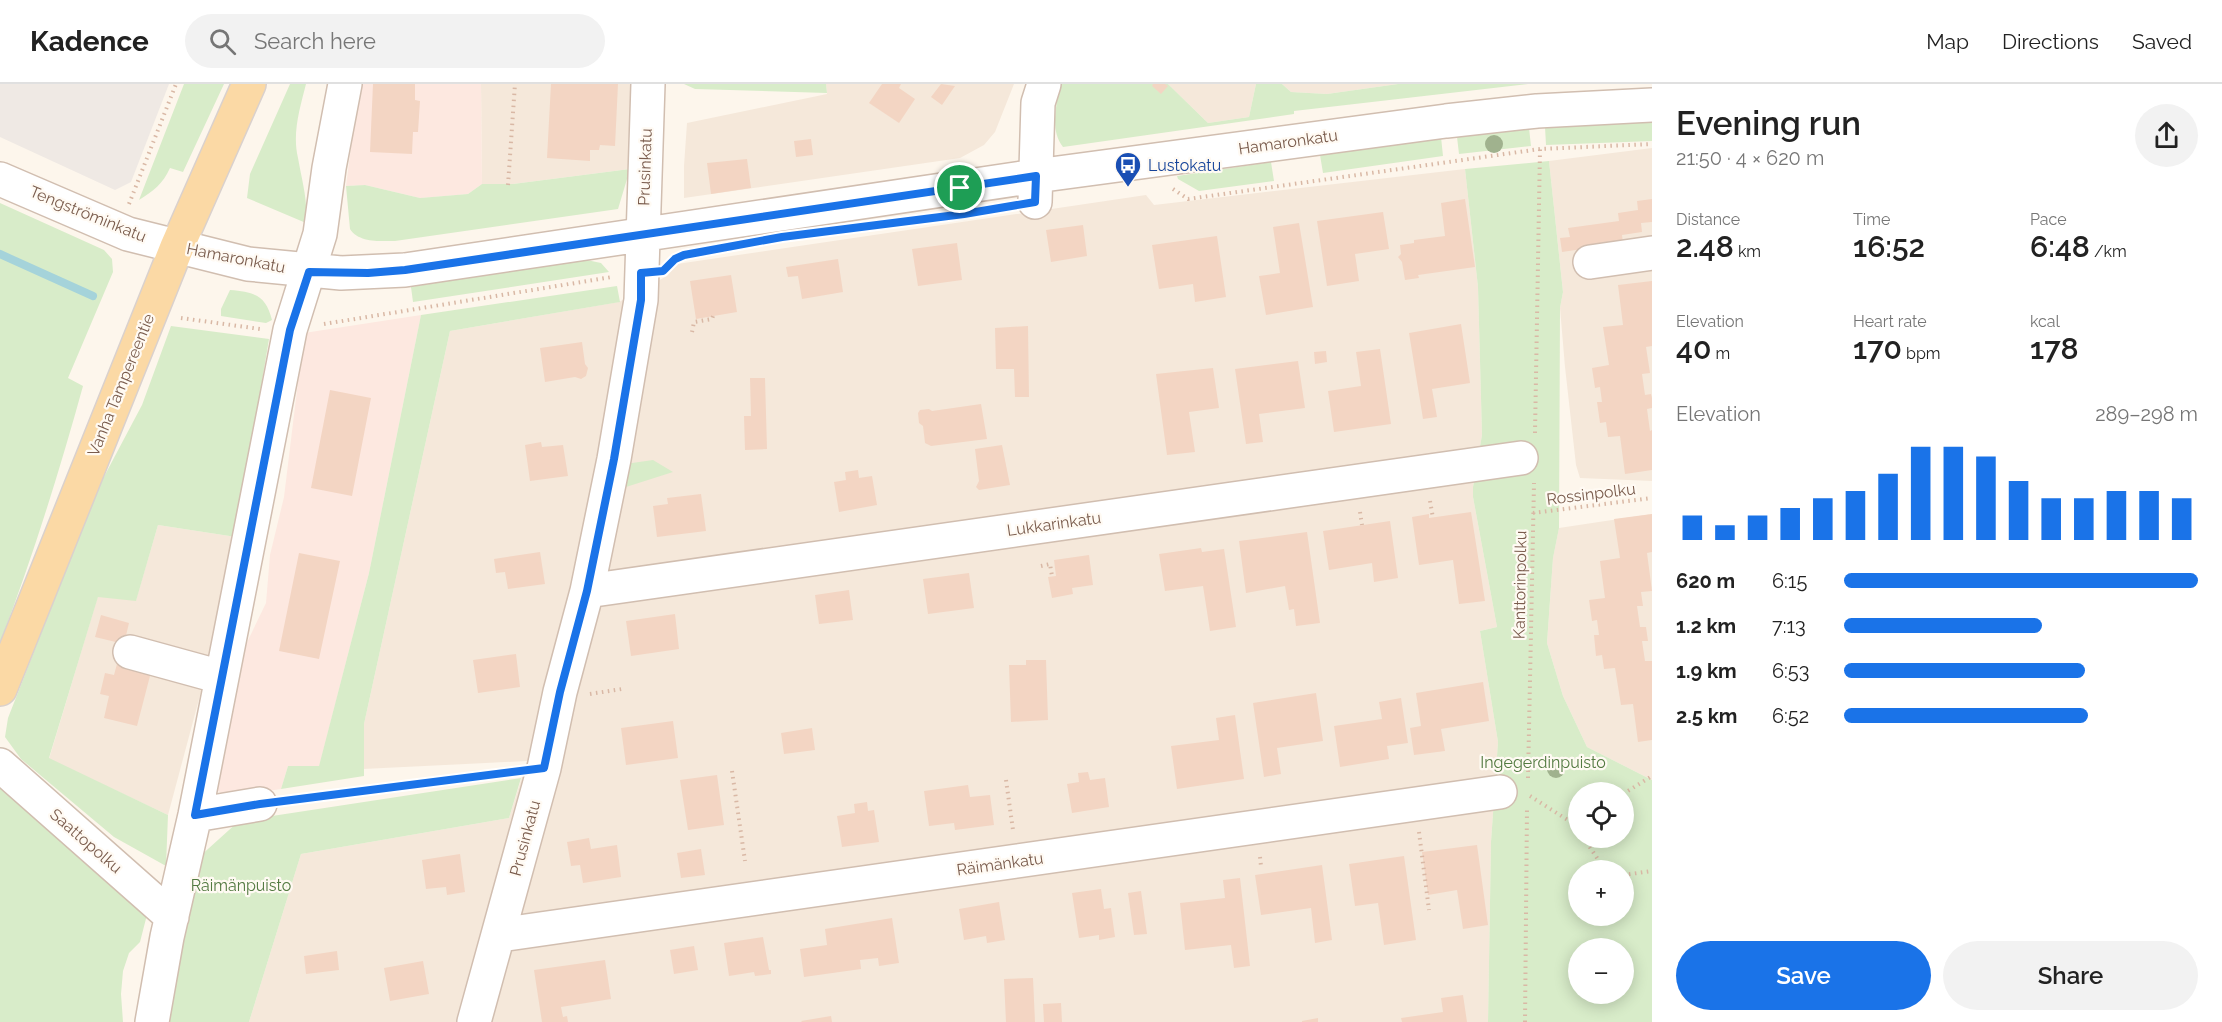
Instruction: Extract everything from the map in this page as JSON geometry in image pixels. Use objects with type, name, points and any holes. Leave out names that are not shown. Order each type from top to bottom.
[{"type":"main road","name":"Vanha Tampereentie","points":[[0,689],[177,247],[249,84]]},
{"type":"street","points":[[152,1022],[290,330],[320,234],[329,168],[345,84]]},
{"type":"street","name":"Prusinkatu","points":[[474,1022],[544,768],[560,692],[587,591],[620,426],[641,300],[648,84]]},
{"type":"street","points":[[1036,189],[1038,103],[1044,84]]},
{"type":"street","name":"Hamaronkatu","points":[[177,247],[248,264],[309,272],[368,273],[405,270],[642,235],[1036,189],[1446,121],[1537,111],[1652,105]]},
{"type":"street","name":"Tengströminkatu","points":[[0,179],[128,234],[177,247]]},
{"type":"street","points":[[1590,262],[1652,253]]},
{"type":"street","name":"Lukkarinkatu","points":[[587,591],[1530,460]]},
{"type":"street","points":[[130,652],[221,677]]},
{"type":"street","name":"Saattopolku","points":[[0,765],[172,917]]},
{"type":"street","name":"Räimänkatu","points":[[499,935],[1518,790]]},
{"type":"street","points":[[195,815],[260,804]]},
{"type":"path","points":[[128,207],[176,84]]},
{"type":"path","points":[[508,185],[515,84]]},
{"type":"path","points":[[1172,188],[1188,199],[1540,149],[1652,144]]},
{"type":"path","name":"Kanttorinpolku","points":[[1525,1022],[1518,790],[1533,513],[1530,460],[1540,149]]},
{"type":"path","points":[[180,318],[268,330],[290,330],[641,273]]},
{"type":"path","points":[[692,332],[694,322],[712,319],[712,316]]},
{"type":"path","name":"Rossinpolku","points":[[1533,513],[1652,498]]},
{"type":"path","points":[[1041,566],[1050,564],[1052,576]]},
{"type":"path","points":[[260,804],[544,768]]},
{"type":"path","points":[[732,771],[745,861]]},
{"type":"path","points":[[1634,787],[1652,776]]},
{"type":"path","points":[[1006,780],[1018,861]]},
{"type":"path","points":[[1518,790],[1568,818]]},
{"type":"path","points":[[1415,805],[1429,910]]},
{"type":"path","points":[[1634,873],[1652,871]]},
{"type":"shaded area","points":[[0,84],[169,84],[131,182],[115,190],[0,137]]},
{"type":"shaded area","points":[[359,84],[481,84],[482,184],[468,194],[420,198],[365,185],[346,186]]},
{"type":"shaded area","points":[[481,84],[637,84],[630,169],[513,184],[482,184]]},
{"type":"shaded area","points":[[826,84],[1014,84],[995,132],[984,145],[960,158],[684,198],[687,123],[827,94]]},
{"type":"shaded area","points":[[1168,84],[1256,84],[1249,117],[1208,123]]},
{"type":"shaded area","points":[[1282,84],[1398,84],[1327,94],[1291,92]]},
{"type":"shaded area","points":[[1652,148],[1652,481],[1580,478],[1576,465],[1565,367],[1560,308],[1563,292],[1549,161]]},
{"type":"shaded area","points":[[1465,169],[1478,287],[1482,435],[1473,497],[1497,627],[1480,631],[1498,742],[1491,842],[1488,1022],[249,1022],[301,854],[509,818],[527,761],[363,769],[364,724],[450,331],[619,302],[667,276],[677,264],[1146,195],[1154,205]]},
{"type":"shaded area","points":[[421,315],[369,573],[319,767],[288,766],[281,789],[228,797],[218,791],[215,778],[238,661],[266,603],[270,555],[284,497],[304,333]]},
{"type":"shaded area","points":[[1652,514],[1652,780],[1587,747],[1563,696],[1547,643],[1553,558],[1559,528]]},
{"type":"shaded area","points":[[158,525],[236,537],[206,673],[168,815],[49,759],[98,596],[136,600]]},
{"type":"green space","points":[[184,84],[224,84],[183,172],[170,168],[157,187],[139,200]]},
{"type":"green space","points":[[290,84],[306,84],[298,121],[296,149],[305,198],[306,223],[247,198],[250,174]]},
{"type":"green space","points":[[684,84],[826,84],[827,93],[695,89]]},
{"type":"green space","points":[[1060,84],[1168,84],[1208,123],[1249,117],[1256,84],[1282,84],[1291,92],[1327,94],[1398,84],[1528,84],[1294,111],[1294,114],[1063,147],[1055,125]]},
{"type":"green space","points":[[1652,122],[1652,141],[1546,145],[1545,127]]},
{"type":"green space","points":[[1529,128],[1531,146],[1459,154],[1457,137]]},
{"type":"green space","points":[[1441,137],[1443,156],[1323,173],[1320,155]]},
{"type":"green space","name":"Ingegerdinpuisto","points":[[1549,161],[1563,292],[1560,308],[1559,528],[1553,558],[1547,643],[1563,696],[1587,747],[1652,780],[1652,1022],[1488,1022],[1491,842],[1498,742],[1480,631],[1497,627],[1473,497],[1482,435],[1478,287],[1465,169]]},
{"type":"green space","points":[[1271,162],[1274,181],[1199,191],[1178,179],[1177,176]]},
{"type":"green space","points":[[630,169],[618,209],[395,241],[364,239],[350,229],[346,186],[365,185],[420,198],[468,194],[482,184],[513,184]]},
{"type":"green space","points":[[0,203],[104,250],[112,259],[113,272],[68,378],[83,386],[44,516],[0,643]]},
{"type":"green space","points":[[582,259],[601,263],[609,272],[413,302],[411,287]]},
{"type":"green space","points":[[617,286],[620,302],[450,331],[364,724],[364,776],[281,789],[288,766],[319,766],[369,573],[421,315]]},
{"type":"green space","points":[[230,290],[258,296],[266,305],[272,320],[266,323],[221,316],[221,309]]},
{"type":"green space","points":[[171,326],[269,339],[236,537],[158,525],[136,601],[98,597],[49,758],[168,815],[166,866],[114,837],[21,759],[5,737],[8,718],[98,488],[142,405]]},
{"type":"green space","points":[[653,460],[673,472],[626,487],[621,480],[625,464]]},
{"type":"green space","name":"Räimänpuisto","points":[[521,778],[509,818],[301,854],[249,1022],[165,1022],[198,858],[239,821]]},
{"type":"green space","points":[[0,784],[149,907],[140,942],[129,953],[123,971],[121,994],[123,1022],[0,1022]]},
{"type":"building","points":[[373,84],[415,84],[415,100],[420,101],[418,132],[413,132],[412,154],[370,152]]},
{"type":"building","points":[[551,84],[618,84],[615,146],[600,145],[599,150],[590,150],[590,161],[547,158]]},
{"type":"building","points":[[882,84],[901,84],[899,88],[915,99],[899,123],[869,103]]},
{"type":"building","points":[[941,84],[955,86],[942,105],[931,97]]},
{"type":"building","points":[[1153,84],[1168,86],[1161,94],[1152,86]]},
{"type":"building","points":[[811,139],[813,155],[796,157],[794,141]]},
{"type":"building","points":[[747,159],[751,188],[711,194],[707,163]]},
{"type":"building","points":[[1465,199],[1475,267],[1418,275],[1419,278],[1405,280],[1402,262],[1398,257],[1401,254],[1400,245],[1414,243],[1414,240],[1445,236],[1441,203]]},
{"type":"building","points":[[1652,199],[1652,222],[1641,223],[1642,232],[1622,235],[1623,243],[1562,252],[1560,238],[1570,237],[1568,228],[1619,221],[1618,213],[1638,210],[1637,201]]},
{"type":"building","points":[[1383,212],[1389,249],[1355,254],[1359,281],[1327,286],[1317,221]]},
{"type":"building","points":[[1299,223],[1313,307],[1266,315],[1259,276],[1280,273],[1273,227]]},
{"type":"building","points":[[1083,225],[1087,256],[1051,262],[1046,230]]},
{"type":"building","points":[[1217,236],[1226,297],[1195,302],[1193,284],[1159,289],[1152,245]]},
{"type":"building","points":[[957,243],[962,280],[918,286],[912,249]]},
{"type":"building","points":[[838,259],[843,292],[802,299],[798,276],[788,277],[786,267]]},
{"type":"building","points":[[731,275],[737,312],[696,319],[690,281]]},
{"type":"building","points":[[1652,281],[1652,346],[1646,347],[1650,373],[1642,374],[1645,395],[1651,394],[1652,398],[1652,408],[1647,409],[1650,431],[1652,430],[1652,470],[1625,474],[1620,436],[1608,437],[1606,422],[1600,423],[1597,402],[1602,402],[1600,387],[1595,388],[1592,368],[1609,365],[1603,327],[1623,325],[1618,285]]},
{"type":"building","points":[[1461,324],[1470,383],[1432,389],[1437,417],[1423,419],[1409,333]]},
{"type":"building","points":[[1028,326],[1029,397],[1015,397],[1014,369],[996,369],[995,328]]},
{"type":"building","points":[[582,342],[585,364],[588,368],[586,376],[581,379],[575,377],[545,382],[540,348]]},
{"type":"building","points":[[1380,349],[1391,424],[1334,432],[1328,391],[1361,386],[1356,352]]},
{"type":"building","points":[[1326,351],[1327,362],[1315,364],[1314,352]]},
{"type":"building","points":[[1298,361],[1305,408],[1259,414],[1263,442],[1246,444],[1235,369]]},
{"type":"building","points":[[1213,368],[1219,408],[1189,412],[1195,452],[1167,455],[1156,374]]},
{"type":"building","points":[[750,378],[765,378],[767,449],[745,450],[744,416],[751,416]]},
{"type":"building","points":[[330,390],[371,398],[352,496],[311,488]]},
{"type":"building","points":[[981,404],[987,439],[931,446],[925,443],[923,426],[919,423],[920,410],[932,411]]},
{"type":"building","points":[[541,442],[542,447],[563,445],[568,476],[530,481],[525,445]]},
{"type":"building","points":[[1002,445],[1010,485],[979,490],[976,487],[979,481],[975,449]]},
{"type":"building","points":[[858,470],[859,478],[872,476],[877,505],[839,512],[834,482],[846,480],[845,472]]},
{"type":"building","points":[[701,494],[706,531],[657,537],[653,506],[668,504],[667,498]]},
{"type":"building","points":[[1471,512],[1485,601],[1459,604],[1453,560],[1419,565],[1412,517],[1429,514],[1429,518]]},
{"type":"building","points":[[1652,514],[1652,552],[1647,553],[1652,591],[1641,592],[1643,606],[1637,606],[1640,627],[1646,627],[1648,641],[1642,641],[1645,661],[1652,661],[1652,740],[1638,742],[1633,704],[1621,705],[1615,668],[1604,669],[1602,655],[1596,656],[1594,635],[1599,635],[1597,620],[1592,621],[1589,600],[1605,598],[1600,561],[1620,558],[1614,519]]},
{"type":"building","points":[[1390,521],[1398,578],[1374,582],[1372,563],[1329,570],[1323,531]]},
{"type":"building","points":[[1307,532],[1320,623],[1296,626],[1294,609],[1289,610],[1285,586],[1246,593],[1239,541]]},
{"type":"building","points":[[1201,548],[1202,552],[1224,549],[1236,627],[1210,631],[1203,586],[1165,591],[1159,554]]},
{"type":"building","points":[[540,552],[545,584],[508,589],[505,572],[496,573],[494,559]]},
{"type":"building","points":[[299,553],[340,561],[319,659],[279,651]]},
{"type":"building","points":[[1089,555],[1093,585],[1072,588],[1073,594],[1052,598],[1048,577],[1056,576],[1054,560]]},
{"type":"building","points":[[969,573],[974,608],[928,614],[923,579]]},
{"type":"building","points":[[849,590],[853,620],[819,624],[815,595]]},
{"type":"building","points":[[675,614],[679,649],[631,656],[626,621]]},
{"type":"building","points":[[101,615],[129,623],[124,644],[95,637]]},
{"type":"building","points":[[516,654],[520,687],[478,693],[473,660]]},
{"type":"building","points":[[1026,660],[1046,660],[1048,720],[1011,722],[1009,665],[1026,665]]},
{"type":"building","points":[[117,664],[151,672],[137,726],[104,718],[109,696],[100,694],[105,673],[114,675]]},
{"type":"building","points":[[1483,682],[1489,721],[1441,729],[1445,751],[1414,755],[1410,728],[1421,726],[1416,693]]},
{"type":"building","points":[[1316,693],[1323,741],[1277,748],[1281,774],[1264,777],[1253,703]]},
{"type":"building","points":[[1401,698],[1408,743],[1387,746],[1389,759],[1340,767],[1334,726],[1382,719],[1379,702]]},
{"type":"building","points":[[1235,715],[1244,779],[1177,789],[1171,746],[1219,740],[1216,718]]},
{"type":"building","points":[[673,721],[678,758],[626,765],[621,728]]},
{"type":"building","points":[[812,728],[815,750],[784,754],[781,733]]},
{"type":"building","points":[[1088,772],[1090,780],[1105,778],[1109,807],[1072,813],[1067,784],[1079,782],[1078,773]]},
{"type":"building","points":[[717,775],[724,825],[688,830],[680,780]]},
{"type":"building","points":[[968,785],[970,797],[990,795],[994,825],[955,830],[954,823],[929,826],[924,791]]},
{"type":"building","points":[[867,802],[868,811],[874,810],[879,842],[842,847],[837,816],[855,813],[854,804]]},
{"type":"building","points":[[589,838],[591,849],[617,845],[621,877],[583,883],[580,865],[571,866],[567,842]]},
{"type":"building","points":[[1477,845],[1488,925],[1463,929],[1457,890],[1428,895],[1422,852]]},
{"type":"building","points":[[701,849],[705,875],[681,878],[677,853]]},
{"type":"building","points":[[460,854],[465,892],[447,895],[446,887],[426,889],[422,860]]},
{"type":"building","points":[[1404,856],[1416,940],[1384,945],[1378,903],[1355,906],[1349,864]]},
{"type":"building","points":[[1322,865],[1332,940],[1315,943],[1311,908],[1261,915],[1255,875]]},
{"type":"building","points":[[1240,878],[1250,966],[1234,968],[1231,945],[1185,950],[1180,903],[1225,898],[1223,880]]},
{"type":"building","points":[[1101,889],[1104,909],[1111,908],[1115,937],[1099,940],[1099,935],[1079,938],[1072,893]]},
{"type":"building","points":[[1141,891],[1147,934],[1134,935],[1128,893]]},
{"type":"building","points":[[999,902],[1005,940],[987,943],[986,936],[964,940],[959,909]]},
{"type":"building","points":[[892,918],[899,963],[879,966],[878,958],[860,960],[861,969],[804,977],[800,949],[827,945],[825,929]]},
{"type":"building","points":[[763,937],[771,974],[755,976],[754,972],[729,976],[724,943]]},
{"type":"building","points":[[694,946],[698,970],[674,974],[670,950]]},
{"type":"building","points":[[337,951],[339,970],[306,974],[304,956]]},
{"type":"building","points":[[605,960],[611,999],[561,1007],[563,1017],[567,1016],[568,1022],[542,1022],[534,970]]},
{"type":"building","points":[[423,961],[429,994],[390,1001],[384,968]]},
{"type":"building","points":[[1033,978],[1035,1022],[1006,1022],[1004,979]]},
{"type":"building","points":[[1463,995],[1467,1022],[1402,1022],[1401,1018],[1443,1012],[1441,998]]},
{"type":"building","points":[[1061,1003],[1062,1022],[1044,1022],[1043,1004]]},
{"type":"building","points":[[831,1016],[832,1022],[801,1021]]},
{"type":"building","points":[[1318,1018],[1318,1022],[1302,1022],[1302,1021]]},
{"type":"waterway","points":[[0,254],[93,296]]},
{"type":"place","name":"Lustokatu","points":[[1128,188]]},
{"type":"route","points":[[1036,176],[1035,202],[994,210],[782,237],[684,255],[675,259],[663,271],[641,273],[641,300],[614,459],[587,591],[560,692],[544,768],[260,804],[195,815],[290,330],[309,272],[368,273],[405,270],[960,188],[1036,176]]}]
